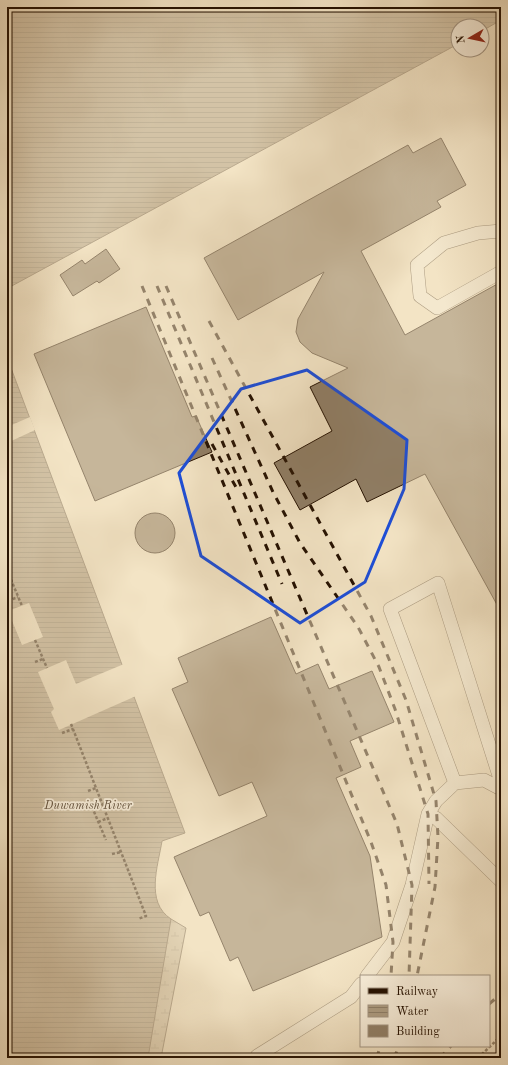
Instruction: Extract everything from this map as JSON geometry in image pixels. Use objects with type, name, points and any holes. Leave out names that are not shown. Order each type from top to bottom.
[{"type":"lane","points":[[501,231],[478,233],[444,243],[417,265],[420,296],[438,308],[501,272]]},
{"type":"lane","points":[[455,783],[390,609],[438,583],[501,782]]},
{"type":"lane","points":[[368,975],[393,942],[412,885],[428,814],[436,801],[455,783],[484,780],[501,789]]},
{"type":"lane","points":[[428,814],[436,818],[501,881]]},
{"type":"lane","points":[[257,1056],[351,997],[360,985]]},
{"type":"path","points":[[7,570],[22,606]]},
{"type":"path","points":[[8,601],[18,597]]},
{"type":"path","points":[[35,640],[47,668]]},
{"type":"path","points":[[35,662],[43,659]]},
{"type":"path","points":[[71,724],[146,916],[138,919]]},
{"type":"path","points":[[62,733],[73,730]]},
{"type":"path","points":[[88,791],[96,788]]},
{"type":"path","points":[[92,808],[106,840]]},
{"type":"path","points":[[98,822],[108,818]]},
{"type":"path","points":[[112,854],[121,852]]},
{"type":"path","points":[[490,1047],[501,1036]]},
{"type":"path","points":[[478,1058],[490,1047]]},
{"type":"highlighted area","points":[[307,370],[407,440],[404,489],[365,582],[300,623],[201,556],[179,473],[241,389]]},
{"type":"green space","points":[[171,919],[186,928],[161,1058],[91,1058],[141,947]]},
{"type":"water","points":[[7,7],[501,7],[501,20],[490,26],[490,18],[450,18],[450,48],[8,288],[7,291]]},
{"type":"water","name":"Duwamish River","points":[[7,331],[11,368],[185,833],[162,841],[156,872],[155,883],[158,903],[163,912],[171,919],[148,1058],[7,1058]]},
{"type":"pier","points":[[30,417],[35,430],[7,443],[7,427]]},
{"type":"pier","points":[[29,603],[43,637],[22,645],[8,611]]},
{"type":"pier","points":[[66,660],[76,684],[124,664],[136,696],[59,730],[51,712],[54,709],[38,672]]},
{"type":"building","points":[[441,138],[466,185],[437,201],[441,207],[361,251],[405,335],[501,282],[501,612],[425,474],[367,502],[356,479],[300,510],[274,463],[332,431],[310,387],[348,368],[312,353],[300,342],[296,332],[298,319],[324,272],[238,320],[204,258],[408,145],[413,153]]},
{"type":"building","points":[[106,249],[120,269],[99,283],[97,281],[73,296],[60,275],[82,260],[85,264]]},
{"type":"building","points":[[146,307],[192,417],[196,416],[212,452],[95,501],[34,354]]},
{"type":"building","points":[[155,513],[166,516],[172,522],[175,533],[172,544],[166,550],[155,553],[144,550],[138,544],[135,533],[138,522],[144,516]]},
{"type":"building","points":[[271,617],[296,674],[318,664],[329,689],[372,671],[394,722],[350,741],[361,767],[336,778],[370,856],[382,937],[253,991],[238,957],[230,961],[209,912],[200,916],[174,857],[267,816],[252,782],[219,796],[172,689],[188,682],[178,658]]},
{"type":"railway","points":[[142,286],[371,842],[386,885],[393,942],[391,975]]},
{"type":"railway","points":[[157,286],[282,584]]},
{"type":"railway","points":[[166,286],[397,824],[412,885],[409,975]]},
{"type":"railway","points":[[209,321],[371,616],[406,700],[436,801],[438,837],[435,887],[417,975]]},
{"type":"railway","points":[[212,358],[273,492],[300,543],[358,627],[379,667],[395,709],[428,814],[429,884]]},
{"type":"railway","points":[[212,444],[237,489]]},
{"type":"railway","points":[[490,1003],[501,994]]},
{"type":"railway","points":[[377,1058],[380,1047]]},
{"type":"railway","points":[[394,1058],[399,1047]]},
{"type":"railway","points":[[440,1058],[450,1047]]}]
